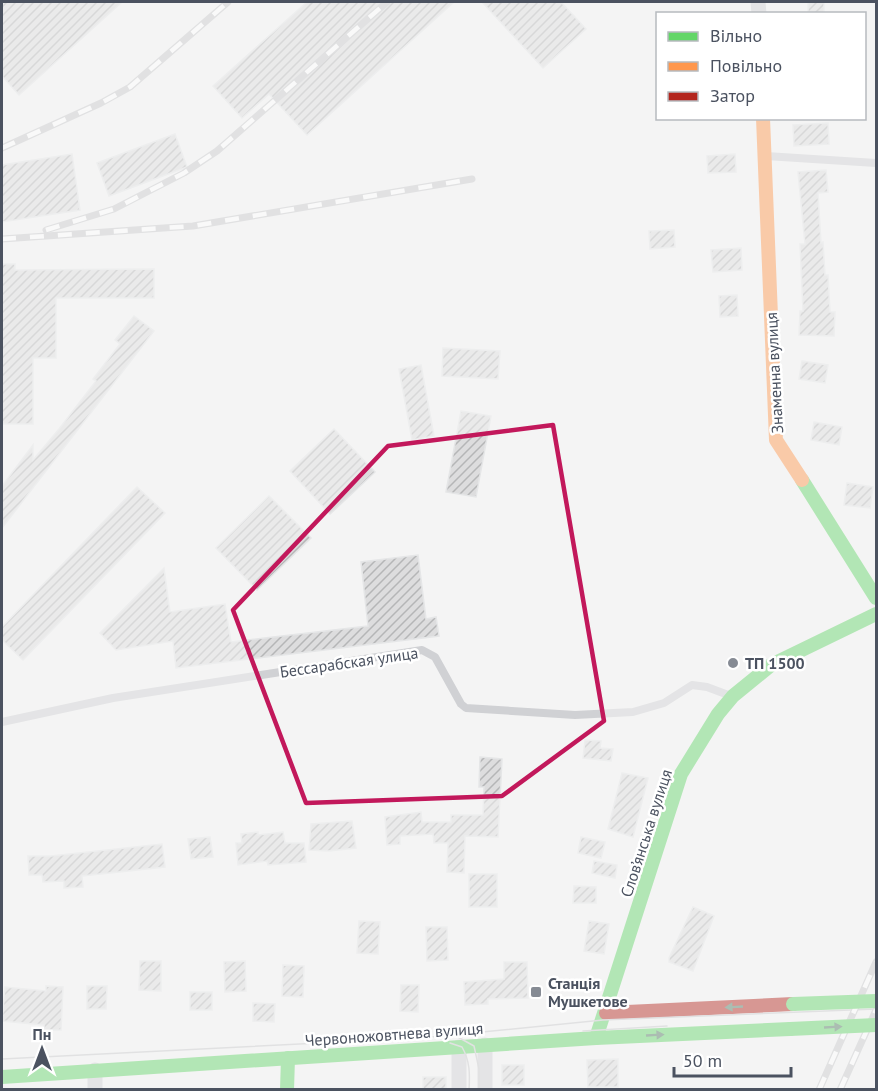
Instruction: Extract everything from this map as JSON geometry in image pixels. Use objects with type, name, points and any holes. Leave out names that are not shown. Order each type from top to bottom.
[{"type":"main road","name":"Знаменна вулиця","points":[[763,120],[776,440],[876,598]]},
{"type":"main road","name":"Слов’янська вулиця","points":[[596,1038],[681,774],[718,714],[733,696],[771,665],[876,614]]},
{"type":"main road","points":[[606,1012],[876,1001]]},
{"type":"main road","name":"Червоножовтнева вулиця","points":[[2,1077],[596,1038],[876,1025]]},
{"type":"main road","points":[[288,1058],[288,1089]]},
{"type":"street","points":[[485,1089],[486,1045]]},
{"type":"street","points":[[459,1047],[459,1089]]},
{"type":"street","points":[[95,1070],[95,1089]]},
{"type":"lane","points":[[765,156],[876,163]]},
{"type":"lane","name":"Бессарабская улица","points":[[2,722],[112,698],[422,650],[435,657],[461,704],[466,708],[575,715],[633,712],[664,703],[692,685],[707,687],[733,696]]},
{"type":"highlighted area","points":[[553,425],[604,721],[502,796],[306,803],[233,610],[388,446]]},
{"type":"building","points":[[2,2],[122,2],[19,95],[2,76]]},
{"type":"building","points":[[307,2],[454,2],[307,135],[269,94],[242,118],[213,86]]},
{"type":"building","points":[[482,2],[561,2],[586,29],[543,68]]},
{"type":"building","points":[[808,2],[824,2],[824,12],[808,12]]},
{"type":"building","points":[[828,123],[829,144],[794,146],[793,125]]},
{"type":"building","points":[[175,134],[187,167],[109,196],[97,163]]},
{"type":"building","points":[[72,154],[80,210],[2,222],[2,165]]},
{"type":"building","points":[[735,154],[736,172],[708,173],[707,156]]},
{"type":"building","points":[[826,170],[828,192],[818,193],[821,243],[823,242],[825,275],[828,275],[830,312],[835,312],[834,336],[799,335],[800,311],[803,311],[800,244],[805,244],[798,172]]},
{"type":"building","points":[[674,230],[675,247],[650,249],[649,231]]},
{"type":"building","points":[[741,248],[742,270],[713,272],[711,250]]},
{"type":"building","points":[[2,264],[15,264],[15,270],[154,269],[154,298],[56,298],[56,358],[33,358],[33,424],[2,424]]},
{"type":"building","points":[[737,295],[738,316],[720,317],[719,296]]},
{"type":"building","points":[[134,316],[154,331],[2,528],[2,486],[33,445],[33,460],[59,429],[96,381],[93,379],[120,344],[115,340]]},
{"type":"building","points":[[443,348],[500,351],[498,379],[442,376]]},
{"type":"building","points":[[802,361],[828,365],[825,383],[799,379]]},
{"type":"building","points":[[421,365],[434,436],[412,440],[399,369]]},
{"type":"building","points":[[461,411],[491,416],[476,497],[446,492]]},
{"type":"building","points":[[814,422],[842,427],[839,445],[811,440]]},
{"type":"building","points":[[334,429],[375,472],[330,514],[290,471]]},
{"type":"building","points":[[847,483],[873,487],[870,508],[844,505]]},
{"type":"building","points":[[137,487],[165,513],[23,660],[2,640],[2,627]]},
{"type":"building","points":[[269,496],[311,538],[257,590],[216,548]]},
{"type":"building","points":[[418,555],[426,619],[436,617],[439,636],[176,668],[173,641],[116,650],[100,633],[164,568],[170,612],[225,604],[231,642],[368,626],[361,562]]},
{"type":"building","points":[[585,740],[601,741],[600,748],[613,749],[611,761],[583,758]]},
{"type":"building","points":[[480,757],[502,759],[498,837],[465,836],[464,873],[447,872],[448,843],[434,843],[433,834],[400,836],[400,844],[387,845],[385,817],[421,812],[422,822],[451,822],[451,815],[483,815],[484,787],[479,787]]},
{"type":"building","points":[[622,773],[648,778],[633,837],[608,829]]},
{"type":"building","points":[[352,821],[356,848],[329,851],[309,850],[311,824]]},
{"type":"building","points":[[258,832],[258,835],[283,832],[285,843],[304,843],[306,862],[268,865],[267,861],[238,865],[236,843],[242,843],[241,834]]},
{"type":"building","points":[[210,837],[213,857],[191,859],[188,839]]},
{"type":"building","points":[[581,837],[605,842],[601,858],[578,853]]},
{"type":"building","points":[[162,844],[165,867],[82,876],[83,887],[64,888],[64,881],[43,882],[42,875],[29,875],[28,856],[51,856]]},
{"type":"building","points":[[594,861],[617,865],[615,878],[592,873]]},
{"type":"building","points":[[469,874],[497,874],[497,907],[469,907]]},
{"type":"building","points":[[574,886],[596,887],[596,903],[573,903]]},
{"type":"building","points":[[693,907],[714,916],[693,971],[669,962],[669,958]]},
{"type":"building","points":[[359,921],[380,922],[378,954],[357,953]]},
{"type":"building","points":[[589,921],[609,924],[604,954],[584,951]]},
{"type":"building","points":[[426,927],[447,927],[448,960],[427,961]]},
{"type":"building","points":[[140,961],[161,961],[161,991],[139,990]]},
{"type":"building","points":[[245,961],[246,991],[225,992],[224,962]]},
{"type":"building","points":[[504,962],[527,962],[528,998],[488,999],[488,1004],[465,1005],[464,982],[504,979]]},
{"type":"building","points":[[283,965],[304,966],[303,997],[282,996]]},
{"type":"building","points":[[401,985],[419,985],[418,1012],[400,1011]]},
{"type":"building","points":[[46,986],[63,987],[61,1030],[44,1030],[44,1025],[2,1021],[5,987],[46,991]]},
{"type":"building","points":[[87,986],[107,986],[106,1009],[87,1009]]},
{"type":"building","points":[[190,992],[212,992],[212,1010],[190,1010]]},
{"type":"building","points":[[253,1003],[275,1004],[274,1022],[253,1021]]},
{"type":"building","points":[[618,1059],[618,1087],[588,1087],[587,1060]]},
{"type":"building","points":[[502,1065],[524,1065],[524,1085],[502,1085]]},
{"type":"building","points":[[423,1077],[446,1077],[446,1089],[423,1089]]},
{"type":"tram line","points":[[2,1059],[421,1038],[603,1020],[876,1009]]},
{"type":"tram line","points":[[583,1031],[667,1026]]},
{"type":"tram line","points":[[456,1036],[474,1046],[479,1069],[479,1090]]},
{"type":"tram line","points":[[450,1043],[462,1047],[465,1052],[469,1068],[469,1090]]},
{"type":"railway","points":[[2,148],[101,103],[130,87],[228,2]]},
{"type":"railway","points":[[46,230],[114,209],[184,173],[217,151],[387,2]]},
{"type":"railway","points":[[2,239],[193,226],[472,179]]},
{"type":"railway","points":[[819,1090],[876,962]]},
{"type":"railway","points":[[840,1090],[876,1010]]},
{"type":"traffic: fast","points":[[802,480],[876,598]]},
{"type":"traffic: fast","points":[[596,1038],[681,774],[718,714],[733,696],[771,665],[876,614]]},
{"type":"traffic: fast","points":[[793,1004],[876,1001]]},
{"type":"traffic: fast","points":[[790,1029],[876,1025]]},
{"type":"traffic: fast","points":[[2,1077],[596,1038],[790,1029]]},
{"type":"traffic: fast","points":[[287,1090],[288,1058]]},
{"type":"traffic: slow","points":[[763,120],[776,440],[802,480]]},
{"type":"traffic: jam","points":[[606,1013],[793,1004]]},
{"type":"place","name":"ТП 1500","points":[[733,663]]},
{"type":"place","name":"Станція Мушкетове","points":[[536,992]]}]
